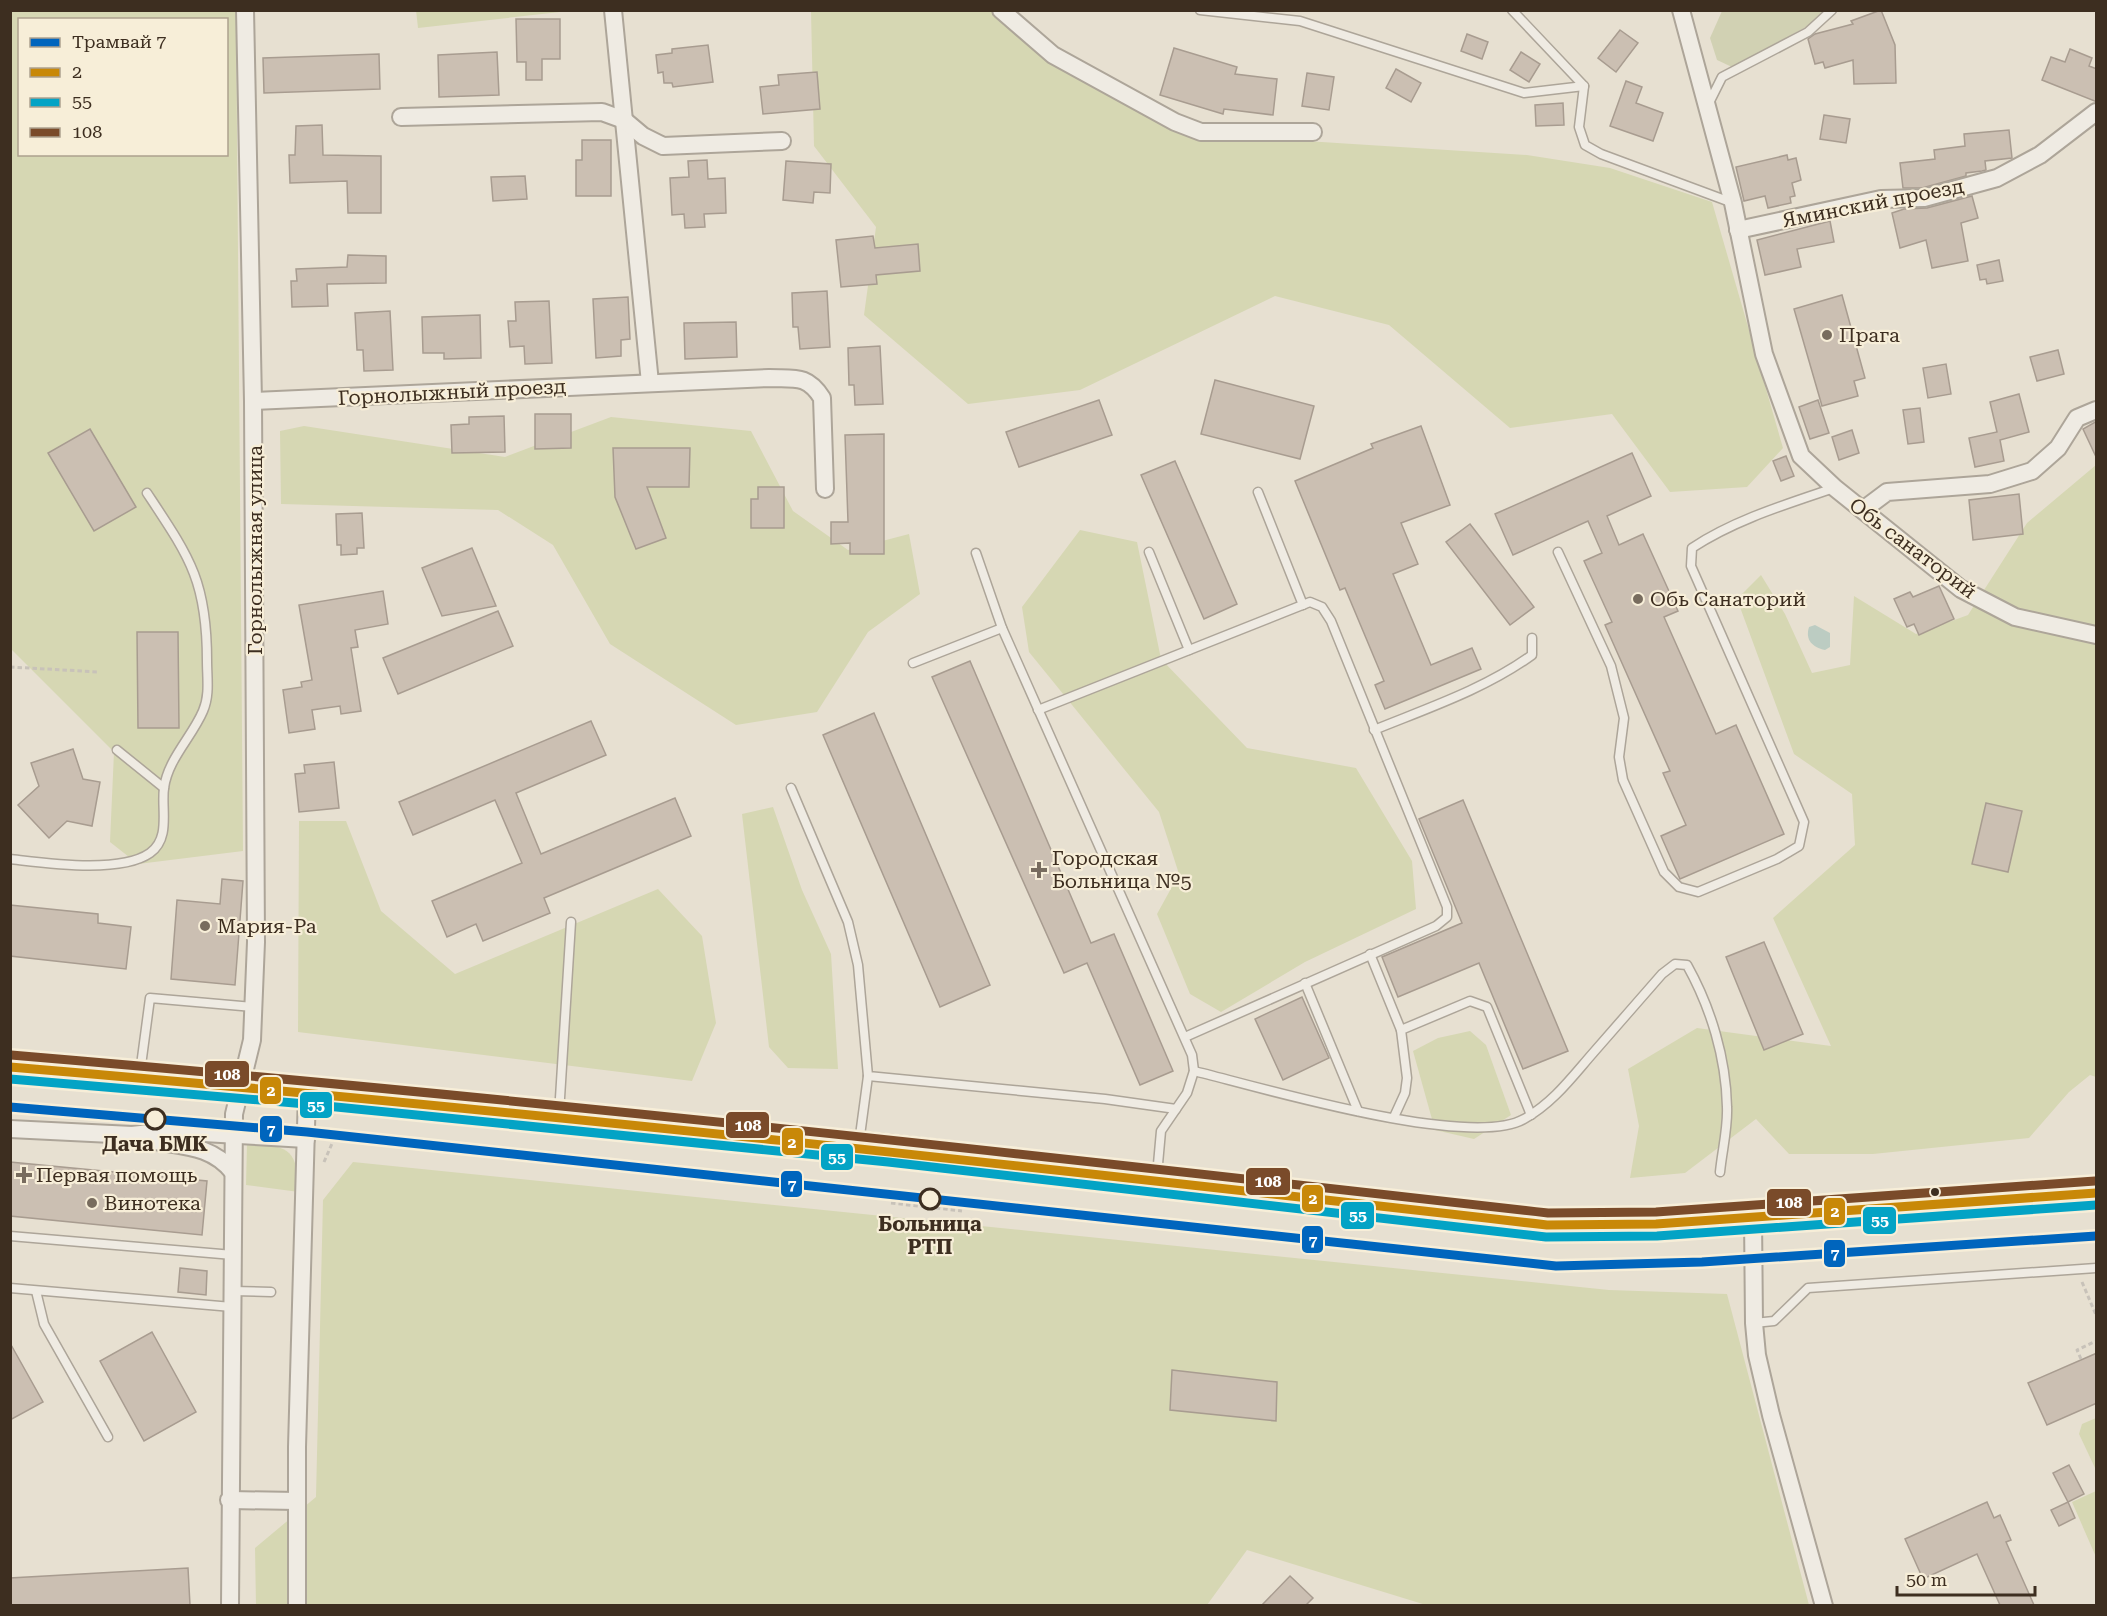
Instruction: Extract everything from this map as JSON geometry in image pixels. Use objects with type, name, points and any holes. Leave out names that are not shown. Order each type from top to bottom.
[{"type":"highway","points":[[10,1067],[307,1092],[858,1147],[1156,1178],[1547,1225],[1656,1224],[2097,1193]]},
{"type":"street","name":"Горнолыжная улица","points":[[230,1605],[229,1500],[234,1114],[252,1040],[257,865],[254,401],[245,10]]},
{"type":"street","points":[[613,10],[650,383]]},
{"type":"street","points":[[1001,10],[1053,55],[1174,122],[1201,132],[1313,132]]},
{"type":"street","name":"Обь санаторий","points":[[1681,10],[1733,203],[1764,354],[1801,456],[1835,488],[1961,589],[2015,617],[2097,635]]},
{"type":"street","points":[[401,117],[602,112],[624,120],[643,136],[663,146],[782,141]]},
{"type":"street","name":"Яминский проезд","points":[[1738,230],[1881,199],[1924,198],[1997,178],[2040,155],[2097,112]]},
{"type":"street","name":"Горнолыжный проезд","points":[[254,401],[769,378],[805,379],[815,386],[822,398],[825,489]]},
{"type":"street","points":[[1863,510],[1887,492],[1990,484],[2032,471],[2058,448],[2077,418],[2097,410]]},
{"type":"street","points":[[297,1605],[297,1501],[307,1092]]},
{"type":"street","points":[[10,1129],[132,1136],[206,1150],[221,1157],[233,1172]]},
{"type":"street","points":[[132,1136],[168,1131],[306,1139]]},
{"type":"street","points":[[1753,1217],[1754,1323],[1757,1355],[1771,1415],[1824,1605]]},
{"type":"street","points":[[229,1500],[297,1501]]},
{"type":"lane","points":[[1200,10],[1300,21],[1524,93],[1584,86]]},
{"type":"lane","points":[[1512,10],[1584,86]]},
{"type":"lane","points":[[1707,108],[1722,77],[1808,32],[1832,10]]},
{"type":"lane","points":[[1584,86],[1579,127],[1585,145],[1601,154],[1733,203]]},
{"type":"lane","points":[[1558,552],[1611,666],[1624,718],[1619,757],[1623,780],[1664,872],[1679,886],[1698,892],[1777,859],[1799,846],[1804,822],[1691,566],[1692,548],[1719,533],[1795,501],[1835,488]]},
{"type":"lane","points":[[1258,492],[1303,605]]},
{"type":"lane","points":[[10,860],[78,867],[131,860],[150,853],[162,835],[164,788],[180,748],[198,721],[208,697],[207,641],[204,607],[198,579],[187,554],[147,494]]},
{"type":"lane","points":[[1149,552],[1189,650]]},
{"type":"lane","points":[[976,553],[1002,628],[1185,1037],[1194,1071],[1187,1093],[1161,1131],[1156,1178]]},
{"type":"lane","points":[[1038,710],[1310,602],[1322,607],[1331,621],[1447,906],[1447,917],[1436,926],[1185,1037]]},
{"type":"lane","points":[[914,663],[1002,628]]},
{"type":"lane","points":[[1374,730],[1482,685],[1515,667],[1532,655],[1532,638]]},
{"type":"lane","points":[[117,750],[164,788]]},
{"type":"lane","points":[[791,788],[848,922],[858,965],[868,1076],[858,1147]]},
{"type":"lane","points":[[559,1117],[571,922]]},
{"type":"lane","points":[[1370,954],[1401,1030],[1407,1078],[1405,1093],[1394,1117]]},
{"type":"lane","points":[[1194,1071],[1358,1111],[1427,1125],[1505,1127],[1531,1115],[1551,1102],[1662,974],[1675,964],[1687,965],[1700,990],[1721,1054],[1727,1108],[1720,1172]]},
{"type":"lane","points":[[1305,983],[1358,1111]]},
{"type":"lane","points":[[139,1079],[150,998],[253,1007]]},
{"type":"lane","points":[[1401,1030],[1470,1001],[1480,1002],[1487,1007],[1531,1115]]},
{"type":"lane","points":[[868,1076],[1105,1099],[1176,1109]]},
{"type":"lane","points":[[10,1236],[233,1255]]},
{"type":"lane","points":[[1754,1323],[1774,1321],[1808,1288],[2097,1268]]},
{"type":"lane","points":[[10,1288],[232,1299],[270,1292]]},
{"type":"lane","points":[[36,1290],[44,1324],[108,1437]]},
{"type":"path","points":[[10,667],[99,672]]},
{"type":"path","points":[[323,1169],[324,1159],[334,1139]]},
{"type":"path","points":[[891,1203],[962,1211]]},
{"type":"path","points":[[2076,1270],[2097,1315]]},
{"type":"path","points":[[2081,1359],[2077,1350],[2097,1341]]},
{"type":"green space","points":[[416,10],[568,10],[569,11],[418,28]]},
{"type":"green space","points":[[10,11],[236,11],[243,851],[138,864],[110,842],[114,752],[11,649]]},
{"type":"green space","points":[[811,11],[1000,11],[1032,37],[1177,119],[1290,140],[1527,155],[1610,168],[1712,202],[1783,448],[1747,487],[1670,492],[1612,414],[1510,428],[1389,325],[1275,296],[1080,390],[968,404],[864,315],[876,227],[814,146]]},
{"type":"green space","points":[[1722,11],[1826,11],[1806,27],[1732,67],[1717,60],[1710,38]]},
{"type":"green space","points":[[611,417],[751,431],[793,511],[848,550],[909,534],[920,594],[868,632],[817,712],[736,725],[610,644],[553,545],[498,510],[281,504],[280,431],[304,426],[505,457]]},
{"type":"green space","points":[[2096,465],[2096,1077],[2090,1075],[2069,1092],[2029,1138],[1873,1154],[1789,1154],[1756,1119],[1685,1173],[1630,1178],[1639,1126],[1628,1069],[1697,1028],[1831,1046],[1773,918],[1855,845],[1852,794],[1794,754],[1737,599],[1761,575],[1785,614],[1812,673],[1850,665],[1854,596],[1916,634],[1968,615],[2027,523]]},
{"type":"green space","points":[[1080,530],[1137,542],[1161,659],[1247,748],[1356,768],[1412,861],[1416,909],[1305,962],[1221,1012],[1190,994],[1157,914],[1179,874],[1159,812],[1029,652],[1022,607]]},
{"type":"green space","points":[[773,807],[802,890],[831,954],[838,1069],[788,1068],[769,1047],[742,814]]},
{"type":"green space","points":[[299,821],[346,821],[381,911],[455,974],[658,889],[702,936],[716,1023],[692,1081],[298,1032]]},
{"type":"green space","points":[[1470,1031],[1486,1045],[1511,1115],[1474,1139],[1435,1130],[1413,1051],[1438,1038]]},
{"type":"green space","points":[[247,1143],[273,1146],[288,1152],[296,1166],[299,1192],[246,1185]]},
{"type":"green space","points":[[353,1162],[1609,1290],[1727,1294],[1809,1605],[1426,1605],[1247,1550],[1207,1605],[256,1606],[255,1548],[316,1497],[323,1200]]},
{"type":"green space","points":[[2096,1418],[2096,1470],[2079,1434],[2082,1424]]},
{"type":"green space","points":[[2096,1491],[2096,1557],[2072,1502]]},
{"type":"shaded area","points":[[1815,625],[1830,633],[1830,647],[1825,650],[1813,645],[1809,639],[1809,627]]},
{"type":"building","points":[[1881,10],[1895,45],[1896,83],[1854,84],[1853,60],[1825,68],[1823,62],[1815,64],[1808,39],[1815,34],[1853,24],[1851,21]]},
{"type":"building","points":[[516,19],[560,19],[560,59],[542,59],[542,80],[526,80],[526,62],[517,62]]},
{"type":"building","points":[[1620,30],[1638,43],[1616,72],[1598,58]]},
{"type":"building","points":[[1467,34],[1488,42],[1482,59],[1461,51]]},
{"type":"building","points":[[708,45],[713,82],[673,87],[672,83],[664,83],[663,72],[658,73],[656,55],[672,53],[672,49]]},
{"type":"building","points":[[1174,48],[1237,67],[1235,74],[1277,79],[1273,115],[1224,109],[1223,114],[1160,95]]},
{"type":"building","points":[[2070,49],[2092,58],[2089,66],[2097,69],[2097,102],[2042,80],[2051,57],[2065,62]]},
{"type":"building","points":[[497,52],[499,95],[439,97],[438,55]]},
{"type":"building","points":[[1521,52],[1540,64],[1529,82],[1510,70]]},
{"type":"building","points":[[379,54],[380,89],[264,93],[263,58]]},
{"type":"building","points":[[1396,69],[1421,83],[1411,102],[1386,88]]},
{"type":"building","points":[[817,72],[820,109],[763,114],[760,87],[779,85],[778,75]]},
{"type":"building","points":[[1307,73],[1334,77],[1329,110],[1302,106]]},
{"type":"building","points":[[1626,81],[1642,87],[1636,103],[1663,113],[1653,141],[1610,126]]},
{"type":"building","points":[[1563,103],[1564,125],[1536,126],[1535,105]]},
{"type":"building","points":[[1824,115],[1850,119],[1846,143],[1820,139]]},
{"type":"building","points":[[322,125],[323,155],[381,156],[381,213],[348,213],[347,181],[290,183],[289,155],[295,155],[296,126]]},
{"type":"building","points":[[2009,130],[2012,158],[1985,161],[1986,170],[1966,173],[1966,176],[1922,188],[1903,188],[1900,163],[1935,159],[1934,150],[1965,146],[1964,134]]},
{"type":"building","points":[[582,140],[611,140],[611,196],[576,196],[576,160],[582,160]]},
{"type":"building","points":[[1787,155],[1788,160],[1796,158],[1801,180],[1792,183],[1795,196],[1790,197],[1791,203],[1768,208],[1765,196],[1744,201],[1736,167]]},
{"type":"building","points":[[707,160],[708,179],[725,178],[726,213],[704,214],[705,227],[685,228],[684,214],[672,215],[670,178],[689,177],[688,161]]},
{"type":"building","points":[[786,161],[831,164],[830,193],[814,192],[813,203],[783,200]]},
{"type":"building","points":[[525,176],[527,199],[493,201],[491,177]]},
{"type":"building","points":[[1972,196],[1978,218],[1961,223],[1968,261],[1932,268],[1926,240],[1900,248],[1892,213],[1904,209],[1927,208]]},
{"type":"building","points":[[1830,221],[1834,242],[1797,249],[1801,267],[1765,275],[1757,240]]},
{"type":"building","points":[[873,236],[875,248],[918,244],[920,271],[876,275],[877,284],[841,287],[836,240]]},
{"type":"building","points":[[348,255],[386,256],[386,283],[327,284],[328,306],[292,307],[291,281],[297,281],[296,269],[347,267]]},
{"type":"building","points":[[1999,260],[2003,281],[1987,284],[1986,279],[1980,280],[1977,265]]},
{"type":"building","points":[[827,291],[830,347],[800,349],[798,327],[793,327],[792,293]]},
{"type":"building","name":"Прага","points":[[1842,295],[1865,378],[1854,381],[1858,396],[1822,406],[1794,309]]},
{"type":"building","points":[[628,297],[630,339],[621,340],[621,356],[596,358],[593,299]]},
{"type":"building","points":[[549,301],[552,363],[525,364],[524,346],[510,347],[508,321],[516,321],[515,302]]},
{"type":"building","points":[[390,311],[393,370],[364,371],[363,350],[357,350],[355,313]]},
{"type":"building","points":[[480,315],[481,358],[444,359],[444,353],[423,353],[422,317]]},
{"type":"building","points":[[736,322],[737,357],[685,359],[684,323]]},
{"type":"building","points":[[880,346],[883,404],[855,405],[854,385],[849,385],[848,348]]},
{"type":"building","points":[[2058,350],[2064,374],[2037,381],[2030,357]]},
{"type":"building","points":[[1946,364],[1951,394],[1928,398],[1923,368]]},
{"type":"building","points":[[1215,380],[1314,406],[1300,459],[1201,434]]},
{"type":"building","points":[[2019,394],[2029,432],[2000,440],[2004,461],[1975,467],[1969,438],[1997,432],[1990,402]]},
{"type":"building","points":[[1099,400],[1112,435],[1019,467],[1006,432]]},
{"type":"building","points":[[1818,400],[1829,433],[1810,439],[1799,407]]},
{"type":"building","points":[[1920,408],[1924,442],[1908,444],[1903,410]]},
{"type":"building","points":[[535,414],[571,414],[571,448],[535,449]]},
{"type":"building","points":[[504,416],[505,452],[452,453],[451,425],[469,424],[469,417]]},
{"type":"building","points":[[2097,421],[2097,459],[2083,429]]},
{"type":"building","points":[[1421,426],[1450,505],[1401,523],[1418,564],[1393,574],[1431,665],[1472,648],[1481,669],[1385,709],[1375,685],[1384,681],[1345,588],[1340,590],[1295,481],[1373,448],[1371,444]]},
{"type":"building","points":[[90,429],[136,507],[94,531],[48,453]]},
{"type":"building","points":[[1852,430],[1859,453],[1839,460],[1832,437]]},
{"type":"building","points":[[884,434],[884,554],[850,554],[850,543],[831,544],[831,522],[848,522],[845,435]]},
{"type":"building","points":[[613,448],[690,448],[689,487],[647,487],[666,538],[636,549],[615,497]]},
{"type":"building","points":[[1632,453],[1651,496],[1607,516],[1619,545],[1643,534],[1678,611],[1664,617],[1716,734],[1736,725],[1784,834],[1680,879],[1661,836],[1686,825],[1663,773],[1670,771],[1605,625],[1612,622],[1584,561],[1602,553],[1588,521],[1513,555],[1495,514]]},
{"type":"building","points":[[1786,456],[1794,476],[1781,481],[1773,461]]},
{"type":"building","points":[[1175,461],[1237,604],[1204,619],[1141,475]]},
{"type":"building","points":[[758,487],[784,487],[784,528],[751,528],[751,499],[758,499]]},
{"type":"building","points":[[2019,494],[2023,534],[1973,540],[1969,500]]},
{"type":"building","points":[[362,513],[364,548],[357,548],[357,554],[341,555],[341,545],[337,545],[336,514]]},
{"type":"building","points":[[1470,524],[1534,607],[1510,625],[1446,542]]},
{"type":"building","points":[[472,548],[496,606],[442,616],[422,568]]},
{"type":"building","points":[[1939,586],[1954,619],[1919,635],[1914,624],[1907,627],[1894,599],[1910,592],[1913,597]]},
{"type":"building","points":[[383,591],[388,624],[355,630],[358,647],[351,648],[361,711],[341,714],[340,706],[312,710],[315,729],[289,733],[283,690],[302,687],[301,682],[312,680],[299,605]]},
{"type":"building","points":[[498,611],[513,646],[398,694],[383,658]]},
{"type":"building","points":[[137,632],[178,632],[179,728],[138,728]]},
{"type":"building","name":"Городская Больница №5","points":[[970,661],[1091,943],[1114,934],[1173,1071],[1140,1085],[1087,963],[1064,973],[932,677]]},
{"type":"building","points":[[874,713],[990,985],[940,1007],[823,735]]},
{"type":"building","points":[[591,721],[606,755],[516,793],[541,854],[675,798],[691,836],[544,898],[550,913],[483,941],[476,924],[447,937],[432,901],[522,863],[495,800],[413,835],[399,802]]},
{"type":"building","points":[[73,749],[83,779],[100,782],[92,826],[67,821],[49,838],[18,805],[39,786],[31,763]]},
{"type":"building","points":[[334,762],[339,808],[299,812],[295,774],[305,773],[304,765]]},
{"type":"building","points":[[1463,800],[1568,1051],[1523,1069],[1479,963],[1398,997],[1382,957],[1462,923],[1419,819]]},
{"type":"building","points":[[1986,803],[2022,811],[2008,872],[1972,864]]},
{"type":"building","points":[[222,879],[243,881],[235,985],[171,979],[177,900],[220,904]]},
{"type":"building","points":[[10,905],[98,914],[98,923],[131,927],[126,969],[10,956]]},
{"type":"building","points":[[1764,942],[1803,1034],[1764,1050],[1726,957]]},
{"type":"building","points":[[1302,997],[1329,1058],[1283,1080],[1255,1019]]},
{"type":"building","points":[[10,1162],[207,1181],[202,1235],[10,1216]]},
{"type":"building","points":[[180,1268],[207,1271],[206,1295],[178,1292]]},
{"type":"building","points":[[152,1332],[196,1412],[144,1441],[100,1361]]},
{"type":"building","points":[[10,1343],[43,1402],[10,1420]]},
{"type":"building","points":[[2097,1353],[2097,1403],[2047,1425],[2028,1383]]},
{"type":"building","points":[[1172,1370],[1277,1382],[1276,1421],[1170,1410]]},
{"type":"building","points":[[2069,1465],[2084,1494],[2068,1502],[2053,1473]]},
{"type":"building","points":[[1987,1502],[1994,1518],[2000,1515],[2011,1540],[2006,1542],[2034,1605],[2000,1605],[1977,1554],[1923,1579],[1905,1539]]},
{"type":"building","points":[[2068,1502],[2075,1518],[2059,1526],[2051,1510]]},
{"type":"building","points":[[188,1568],[190,1605],[10,1605],[10,1578]]},
{"type":"building","points":[[1290,1576],[1313,1598],[1306,1605],[1262,1605]]},
{"type":"tram line","name":"7","points":[[10,1107],[307,1132],[1556,1266],[1702,1262],[2096,1236]]},
{"type":"transit line","name":"108","points":[[11,1055],[588,1109],[1548,1213],[1656,1212],[2095,1181]]},
{"type":"transit line","name":"2","points":[[10,1067],[587,1121],[1547,1225],[1656,1224],[2096,1193]]},
{"type":"transit line","name":"55","points":[[10,1079],[306,1104],[888,1162],[1546,1237],[1657,1236],[2096,1205]]},
{"type":"place","name":"Прага","points":[[1827,335]]},
{"type":"place","name":"Обь Санаторий","points":[[1638,599]]},
{"type":"place","name":"Городская Больница №5","points":[[1039,870]]},
{"type":"place","name":"Мария-Ра","points":[[205,926]]},
{"type":"place","name":"Дача БМК","points":[[155,1119]]},
{"type":"place","name":"Первая помощь","points":[[24,1175]]},
{"type":"place","name":"Больница РТП","points":[[930,1199]]},
{"type":"place","name":"Винотека","points":[[92,1203]]}]
